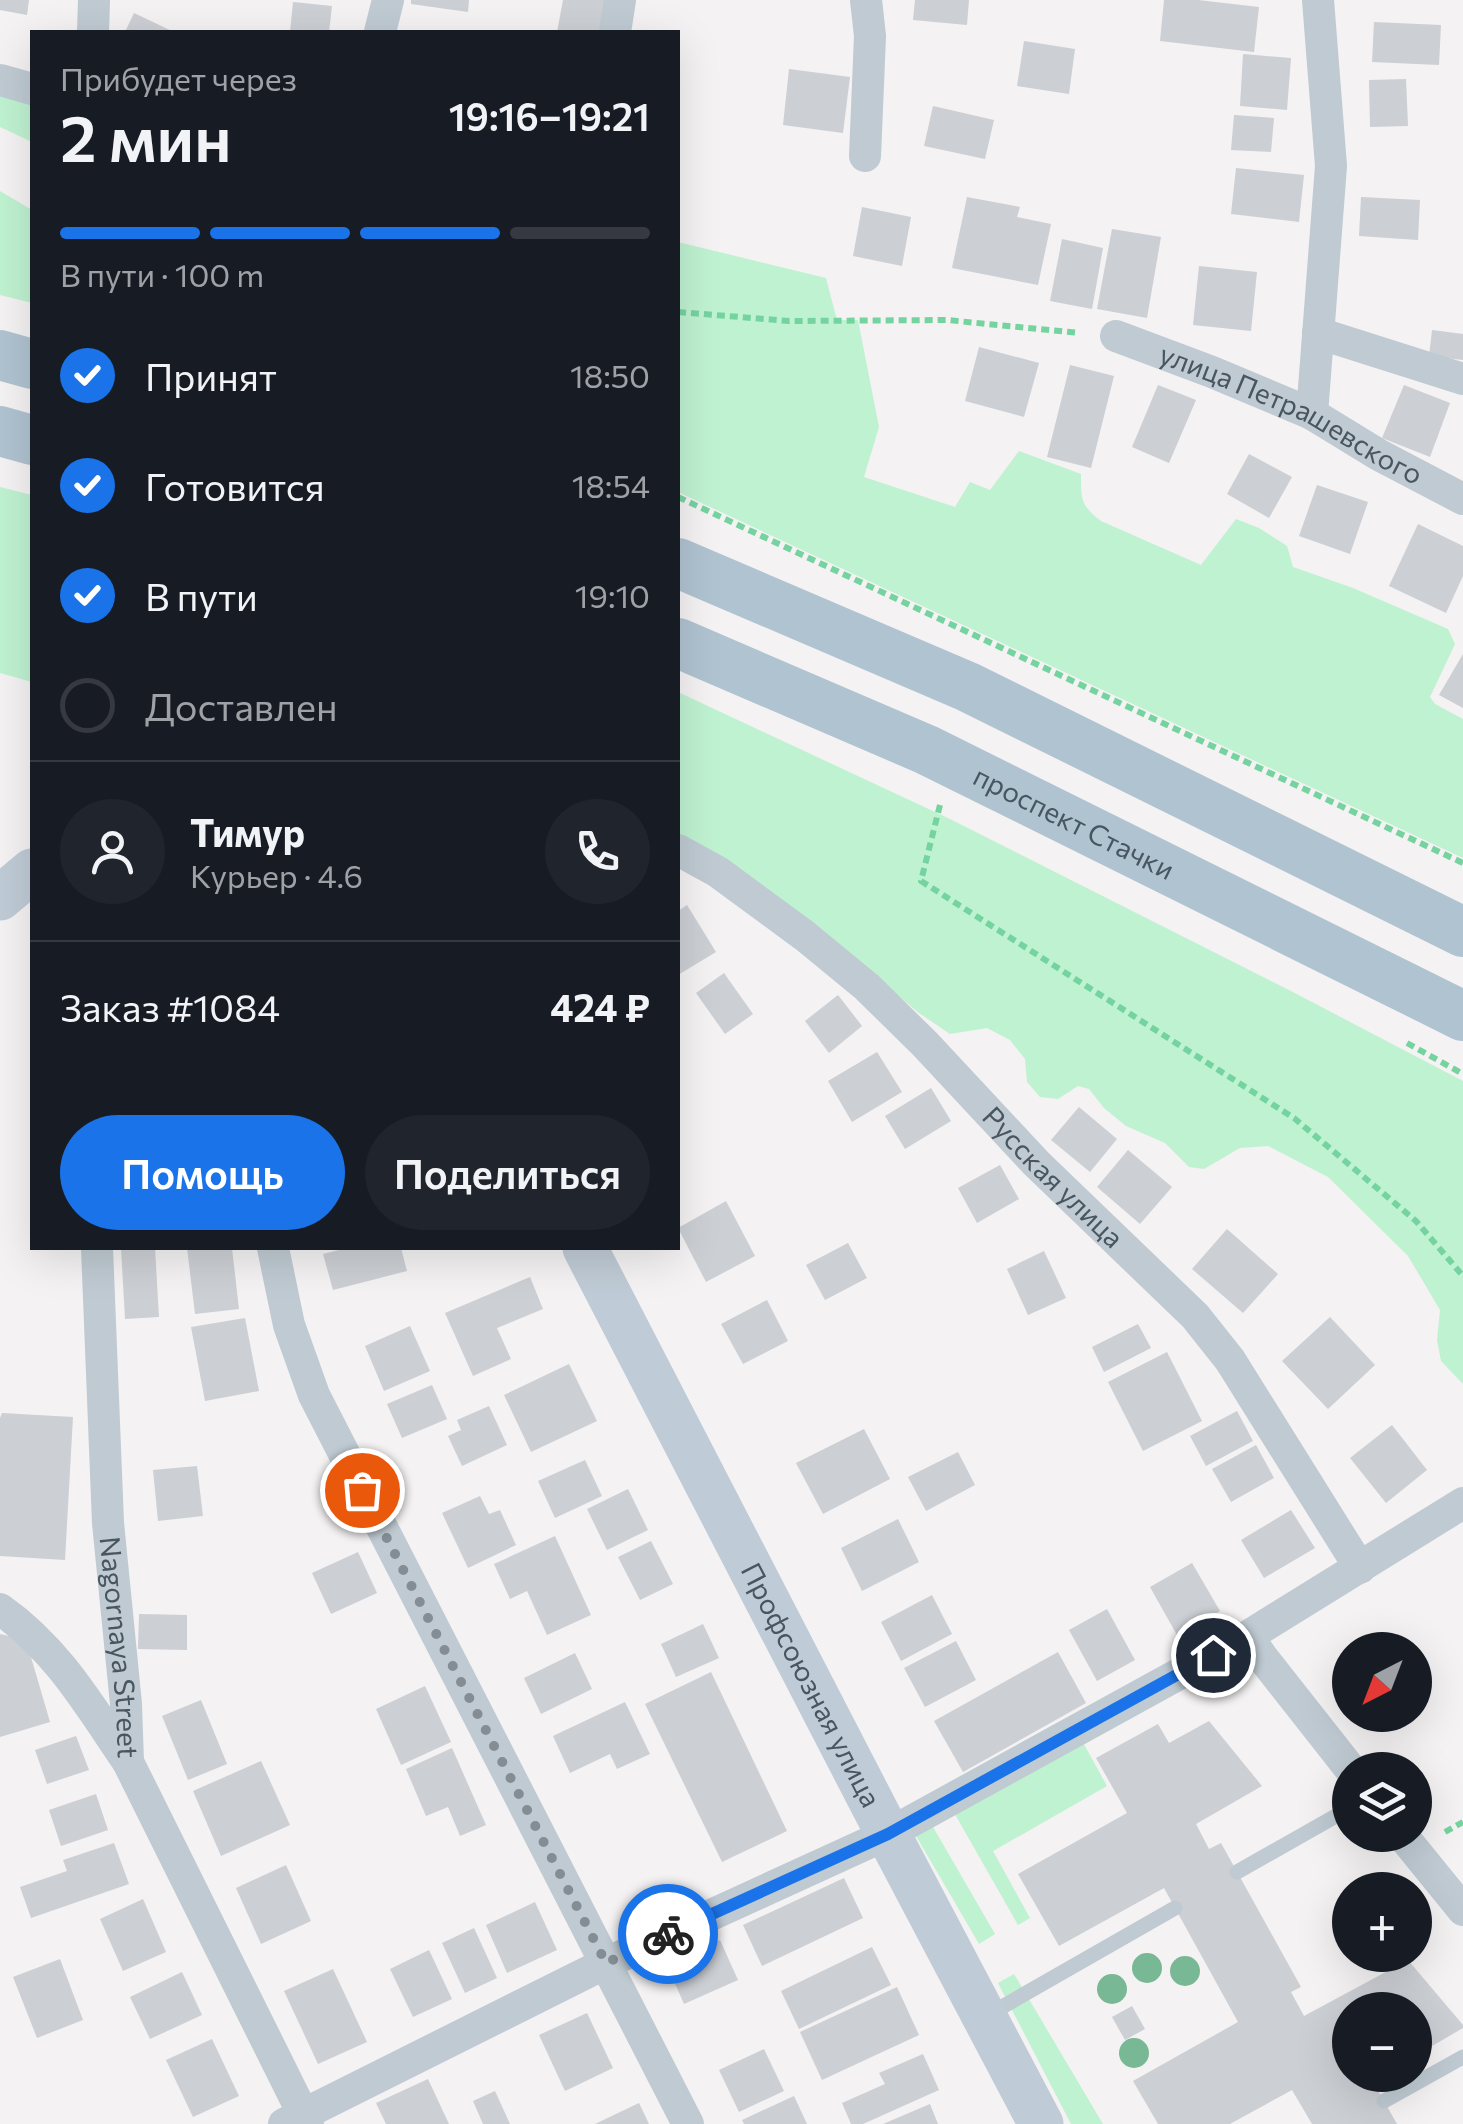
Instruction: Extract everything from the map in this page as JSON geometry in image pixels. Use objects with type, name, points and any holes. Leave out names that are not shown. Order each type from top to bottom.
[{"type":"main road","points":[[0,355],[30,363]]},
{"type":"main road","points":[[0,431],[30,439]]},
{"type":"main road","points":[[680,563],[968,687],[1463,932]]},
{"type":"main road","name":"проспект Стачки","points":[[680,644],[928,750],[1463,1016]]},
{"type":"main road","points":[[0,898],[30,873]]},
{"type":"main road","name":"Профсоюзная улица","points":[[587,1250],[1041,2124]]},
{"type":"street","points":[[92,30],[94,0]]},
{"type":"street","points":[[380,30],[388,0]]},
{"type":"street","points":[[615,30],[620,0]]},
{"type":"street","points":[[865,156],[870,36],[866,0]]},
{"type":"street","points":[[1312,414],[1331,166],[1318,0]]},
{"type":"street","points":[[0,80],[30,88]]},
{"type":"street","points":[[1318,333],[1463,379]]},
{"type":"street","name":"улица Петрашевского","points":[[1116,336],[1312,414],[1378,455],[1463,498]]},
{"type":"street","name":"Русская улица","points":[[680,851],[805,936],[867,987],[1036,1163],[1194,1316],[1230,1360],[1360,1568]]},
{"type":"street","name":"Nagornaya Street","points":[[97,1250],[108,1522],[128,1762],[298,2121]]},
{"type":"street","points":[[273,1250],[289,1324],[314,1395],[688,2124]]},
{"type":"street","points":[[298,2121],[606,1963],[888,1834],[1248,1636],[1463,1503]]},
{"type":"street","points":[[0,1609],[24,1626],[62,1664],[128,1762]]},
{"type":"street","points":[[1248,1636],[1337,1752]]},
{"type":"street","points":[[1416,1852],[1463,1910]]},
{"type":"lane","points":[[1237,1872],[1332,1818]]},
{"type":"lane","points":[[984,2017],[1175,1908]]},
{"type":"lane","points":[[1384,2101],[1463,2057]]},
{"type":"path","points":[[680,312],[789,321],[947,320],[1116,336]]},
{"type":"path","points":[[680,498],[1463,863]]},
{"type":"path","points":[[942,799],[922,881],[1294,1118],[1416,1221],[1463,1276]]},
{"type":"green space","points":[[0,88],[30,96],[30,141],[0,127]]},
{"type":"green space","points":[[0,191],[30,209],[30,302],[0,295]]},
{"type":"green space","points":[[680,242],[826,278],[837,320],[858,320],[879,427],[864,477],[955,507],[970,482],[990,490],[1019,451],[1081,474],[1083,501],[1101,521],[1201,565],[1236,519],[1287,546],[1293,567],[1448,629],[1455,644],[1430,697],[1435,704],[1463,719],[1463,858],[680,493]]},
{"type":"green space","points":[[0,487],[30,494],[30,681],[0,673]]},
{"type":"green space","points":[[680,693],[950,819],[1463,1081],[1463,1384],[1441,1361],[1437,1340],[1440,1310],[1408,1256],[1328,1177],[1268,1146],[1240,1148],[1204,1169],[1189,1167],[1165,1143],[1126,1126],[1089,1089],[1078,1086],[1058,1099],[1040,1097],[1027,1082],[1025,1059],[1010,1040],[987,1028],[950,1034],[919,1013],[808,920],[680,837]]},
{"type":"green space","points":[[1080,1737],[1107,1786],[993,1851],[1030,1918],[1018,1925],[952,1809]]},
{"type":"green space","points":[[929,1820],[995,1934],[979,1944],[912,1829]]},
{"type":"green space","points":[[1014,1974],[1103,2124],[1071,2124],[998,1983]]},
{"type":"building","points":[[0,0],[29,0],[27,15],[0,10]]},
{"type":"building","points":[[411,0],[469,0],[468,12],[411,4]]},
{"type":"building","points":[[563,0],[606,0],[600,30],[557,30]]},
{"type":"building","points":[[915,0],[969,0],[967,25],[913,20]]},
{"type":"building","points":[[1164,0],[1259,7],[1254,52],[1160,41]]},
{"type":"building","points":[[293,2],[332,6],[329,30],[290,30]]},
{"type":"building","points":[[134,13],[170,30],[126,30]]},
{"type":"building","points":[[1374,22],[1441,25],[1439,65],[1372,62]]},
{"type":"building","points":[[1024,41],[1075,49],[1069,94],[1017,86]]},
{"type":"building","points":[[1243,54],[1291,58],[1287,110],[1240,106]]},
{"type":"building","points":[[789,69],[850,77],[843,133],[783,125]]},
{"type":"building","points":[[1406,79],[1408,126],[1370,127],[1369,80]]},
{"type":"building","points":[[933,106],[994,120],[985,159],[924,146]]},
{"type":"building","points":[[1234,115],[1274,118],[1271,152],[1231,150]]},
{"type":"building","points":[[1236,168],[1304,175],[1299,222],[1231,214]]},
{"type":"building","points":[[967,197],[1020,207],[1017,217],[1051,224],[1038,285],[952,268]]},
{"type":"building","points":[[1361,197],[1420,200],[1418,240],[1359,236]]},
{"type":"building","points":[[862,207],[911,217],[902,266],[853,256]]},
{"type":"building","points":[[1112,229],[1161,237],[1147,318],[1097,309]]},
{"type":"building","points":[[1062,239],[1103,248],[1092,309],[1050,301]]},
{"type":"building","points":[[1199,266],[1257,272],[1251,331],[1193,325]]},
{"type":"building","points":[[1432,330],[1463,334],[1463,360],[1429,356]]},
{"type":"building","points":[[979,347],[1039,363],[1024,417],[965,401]]},
{"type":"building","points":[[1070,365],[1114,376],[1091,468],[1047,457]]},
{"type":"building","points":[[1158,385],[1196,400],[1169,463],[1132,447]]},
{"type":"building","points":[[1404,385],[1450,403],[1430,457],[1382,438]]},
{"type":"building","points":[[1249,454],[1292,477],[1269,518],[1227,494]]},
{"type":"building","points":[[1317,485],[1368,502],[1350,554],[1299,536]]},
{"type":"building","points":[[1418,524],[1463,546],[1463,576],[1446,613],[1389,586]]},
{"type":"building","points":[[1463,654],[1463,708],[1439,695]]},
{"type":"building","points":[[687,905],[716,952],[680,974],[680,910]]},
{"type":"building","points":[[724,973],[753,1014],[725,1034],[696,993]]},
{"type":"building","points":[[838,995],[862,1026],[829,1053],[805,1021]]},
{"type":"building","points":[[877,1052],[902,1092],[852,1122],[828,1081]]},
{"type":"building","points":[[931,1088],[951,1121],[905,1149],[885,1116]]},
{"type":"building","points":[[1079,1107],[1117,1139],[1090,1172],[1051,1140]]},
{"type":"building","points":[[1128,1150],[1172,1187],[1140,1224],[1097,1187]]},
{"type":"building","points":[[1000,1165],[1019,1199],[977,1223],[958,1188]]},
{"type":"building","points":[[726,1201],[755,1256],[706,1282],[680,1227]]},
{"type":"building","points":[[1227,1229],[1278,1274],[1243,1313],[1192,1269]]},
{"type":"building","points":[[848,1243],[867,1278],[825,1300],[806,1265]]},
{"type":"building","points":[[121,1250],[155,1250],[159,1317],[125,1319]]},
{"type":"building","points":[[187,1250],[232,1250],[239,1309],[195,1314]]},
{"type":"building","points":[[339,1250],[402,1250],[407,1271],[333,1290],[323,1254]]},
{"type":"building","points":[[1044,1251],[1066,1298],[1028,1315],[1007,1269]]},
{"type":"building","points":[[530,1277],[543,1309],[497,1328],[511,1359],[473,1376],[445,1313]]},
{"type":"building","points":[[767,1300],[788,1341],[743,1364],[721,1324]]},
{"type":"building","points":[[1330,1317],[1375,1365],[1328,1409],[1282,1361]]},
{"type":"building","points":[[245,1318],[259,1391],[205,1401],[191,1327]]},
{"type":"building","points":[[1138,1324],[1151,1348],[1104,1372],[1092,1347]]},
{"type":"building","points":[[410,1326],[430,1371],[384,1391],[365,1346]]},
{"type":"building","points":[[1167,1352],[1202,1421],[1143,1451],[1108,1382]]},
{"type":"building","points":[[569,1364],[597,1421],[531,1452],[504,1395]]},
{"type":"building","points":[[432,1385],[447,1419],[402,1438],[387,1404]]},
{"type":"building","points":[[489,1406],[507,1445],[462,1466],[448,1436],[461,1430],[457,1420]]},
{"type":"building","points":[[1237,1411],[1253,1441],[1206,1466],[1190,1436]]},
{"type":"building","points":[[2,1413],[73,1417],[65,1560],[0,1556]]},
{"type":"building","points":[[1392,1425],[1427,1470],[1386,1503],[1350,1458]]},
{"type":"building","points":[[864,1429],[890,1479],[823,1514],[796,1463]]},
{"type":"building","points":[[1256,1445],[1274,1478],[1231,1502],[1212,1469]]},
{"type":"building","points":[[958,1452],[975,1485],[926,1511],[908,1477]]},
{"type":"building","points":[[585,1460],[602,1496],[555,1518],[538,1481]]},
{"type":"building","points":[[197,1466],[203,1516],[158,1521],[153,1470]]},
{"type":"building","points":[[628,1489],[648,1530],[607,1550],[587,1509]]},
{"type":"building","points":[[480,1496],[489,1514],[500,1510],[516,1545],[468,1568],[442,1513]]},
{"type":"building","points":[[1291,1510],[1315,1548],[1264,1578],[1241,1540]]},
{"type":"building","points":[[898,1519],[919,1562],[862,1591],[841,1548]]},
{"type":"building","points":[[555,1536],[591,1615],[547,1635],[527,1591],[510,1599],[494,1564]]},
{"type":"building","points":[[651,1541],[673,1584],[640,1600],[618,1557]]},
{"type":"building","points":[[358,1552],[377,1593],[331,1614],[312,1573]]},
{"type":"building","points":[[1192,1563],[1220,1611],[1177,1635],[1150,1587]]},
{"type":"building","points":[[932,1595],[952,1634],[901,1661],[881,1622]]},
{"type":"building","points":[[1107,1609],[1135,1660],[1097,1681],[1069,1630]]},
{"type":"building","points":[[139,1614],[187,1615],[187,1650],[138,1649]]},
{"type":"building","points":[[703,1624],[719,1658],[676,1677],[661,1644]]},
{"type":"building","points":[[0,1634],[26,1640],[50,1722],[0,1737]]},
{"type":"building","points":[[956,1641],[976,1680],[925,1707],[904,1668]]},
{"type":"building","points":[[1058,1652],[1086,1703],[963,1772],[934,1721]]},
{"type":"building","points":[[575,1653],[592,1689],[541,1714],[524,1678]]},
{"type":"building","points":[[711,1672],[787,1831],[722,1862],[645,1704]]},
{"type":"building","points":[[425,1686],[451,1742],[401,1765],[376,1709]]},
{"type":"building","points":[[201,1700],[227,1764],[188,1780],[162,1716]]},
{"type":"building","points":[[625,1702],[650,1754],[617,1769],[610,1754],[570,1773],[553,1736]]},
{"type":"building","points":[[1209,1721],[1262,1786],[1196,1824],[1209,1849],[1221,1843],[1301,1987],[1291,1992],[1304,2016],[1332,2001],[1332,2092],[1379,2092],[1397,2124],[1312,2124],[1292,2090],[1230,2124],[1158,2124],[1133,2081],[1238,2022],[1164,1888],[1059,1946],[1018,1874],[1127,1813],[1096,1758],[1158,1724],[1169,1743]]},
{"type":"building","points":[[76,1736],[89,1770],[47,1784],[35,1750]]},
{"type":"building","points":[[452,1748],[486,1825],[460,1836],[448,1807],[426,1816],[406,1769]]},
{"type":"building","points":[[261,1761],[290,1825],[221,1856],[193,1791]]},
{"type":"building","points":[[96,1794],[108,1830],[61,1846],[49,1810]]},
{"type":"building","points":[[114,1843],[129,1884],[31,1918],[20,1887],[67,1871],[63,1860]]},
{"type":"building","points":[[286,1865],[311,1921],[261,1944],[236,1888]]},
{"type":"building","points":[[844,1878],[863,1918],[762,1966],[743,1925]]},
{"type":"building","points":[[143,1899],[166,1952],[123,1971],[100,1919]]},
{"type":"building","points":[[535,1902],[557,1950],[507,1973],[486,1925]]},
{"type":"building","points":[[474,1928],[497,1978],[465,1993],[442,1943]]},
{"type":"building","points":[[720,1940],[738,1980],[684,2004],[666,1963]]},
{"type":"building","points":[[872,1947],[891,1985],[799,2029],[781,1991]]},
{"type":"building","points":[[429,1950],[452,1999],[413,2017],[390,1969]]},
{"type":"building","points":[[60,1959],[83,2020],[37,2038],[13,1977]]},
{"type":"building","points":[[333,1969],[367,2042],[318,2064],[284,1991]]},
{"type":"building","points":[[182,1972],[202,2015],[150,2039],[130,1997]]},
{"type":"building","points":[[1386,1972],[1418,1972],[1463,2028],[1432,2046],[1432,1992],[1349,1992]]},
{"type":"building","points":[[897,1987],[919,2035],[822,2080],[800,2032]]},
{"type":"building","points":[[1132,2006],[1145,2029],[1125,2040],[1112,2017]]},
{"type":"building","points":[[587,2013],[613,2068],[565,2091],[539,2035]]},
{"type":"building","points":[[212,2039],[239,2096],[193,2117],[166,2060]]},
{"type":"building","points":[[764,2049],[784,2091],[739,2112],[719,2070]]},
{"type":"building","points":[[923,2054],[939,2090],[863,2124],[851,2124],[842,2103],[885,2084],[879,2073]]},
{"type":"building","points":[[428,2079],[449,2124],[386,2124],[376,2103]]},
{"type":"building","points":[[495,2091],[510,2124],[483,2124],[473,2101]]},
{"type":"building","points":[[794,2096],[807,2124],[744,2124],[742,2120]]},
{"type":"building","points":[[639,2103],[649,2124],[595,2124]]},
{"type":"building","points":[[930,2104],[938,2124],[883,2124]]},
{"type":"way so far","points":[[362,1490],[606,1963],[668,1934]]},
{"type":"route","points":[[668,1934],[888,1834],[1213,1655]]}]
